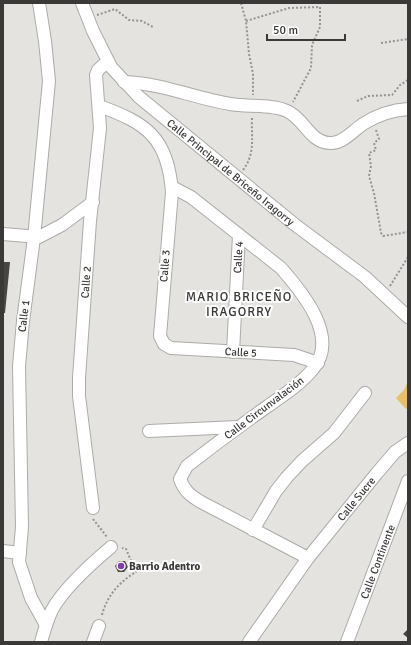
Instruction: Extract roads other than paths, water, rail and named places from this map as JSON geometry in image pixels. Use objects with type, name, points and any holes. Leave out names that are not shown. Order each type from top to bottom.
[{"type":"street","name":"Calle 1","points":[[39,3],[46,41],[49,82],[34,238],[23,321],[19,366],[22,527],[20,562],[24,580],[31,598],[46,625]]},
{"type":"street","name":"Calle Principal de Briceño Iragorry","points":[[82,3],[108,62],[124,82],[139,97],[236,178],[384,294],[408,317]]},
{"type":"street","name":"Calle 2","points":[[93,508],[79,396],[90,221],[100,128],[96,75],[98,70],[108,62]]},
{"type":"street","points":[[124,82],[143,83],[229,104],[287,111],[295,116],[314,138],[321,142],[333,143],[341,140],[371,120],[395,110],[408,109]]},
{"type":"street","points":[[99,106],[135,120],[153,136],[166,157],[172,187],[191,197],[281,268],[307,302],[314,314],[320,332],[322,345],[318,363]]},
{"type":"street","name":"Calle 3","points":[[164,344],[160,336],[172,187]]},
{"type":"street","points":[[3,234],[34,238],[44,235],[62,225],[93,202]]},
{"type":"street","name":"Calle 4","points":[[233,352],[239,235]]},
{"type":"street","name":"Calle 5","points":[[164,344],[171,348],[294,355],[318,363]]},
{"type":"street","name":"Calle Circunvalación","points":[[308,558],[191,496],[185,490],[180,479],[187,466],[302,381],[318,363]]},
{"type":"street","points":[[253,530],[276,491],[287,477],[302,461],[334,433],[365,393]]},
{"type":"street","points":[[149,431],[238,427]]},
{"type":"street","name":"Calle Sucre","points":[[249,642],[308,558],[386,463],[402,446],[408,443]]},
{"type":"street","name":"Calle Continente","points":[[346,642],[408,481]]},
{"type":"street","points":[[41,642],[53,609],[63,595],[95,560],[111,547]]},
{"type":"street","points":[[3,551],[20,553]]},
{"type":"street","points":[[92,642],[99,626]]},
{"type":"place","name":"Barrio Adentro","points":[[121,566]]},
{"type":"district","name":"MARIO BRICEÑO IRAGORRY","points":[[239,304]]}]
